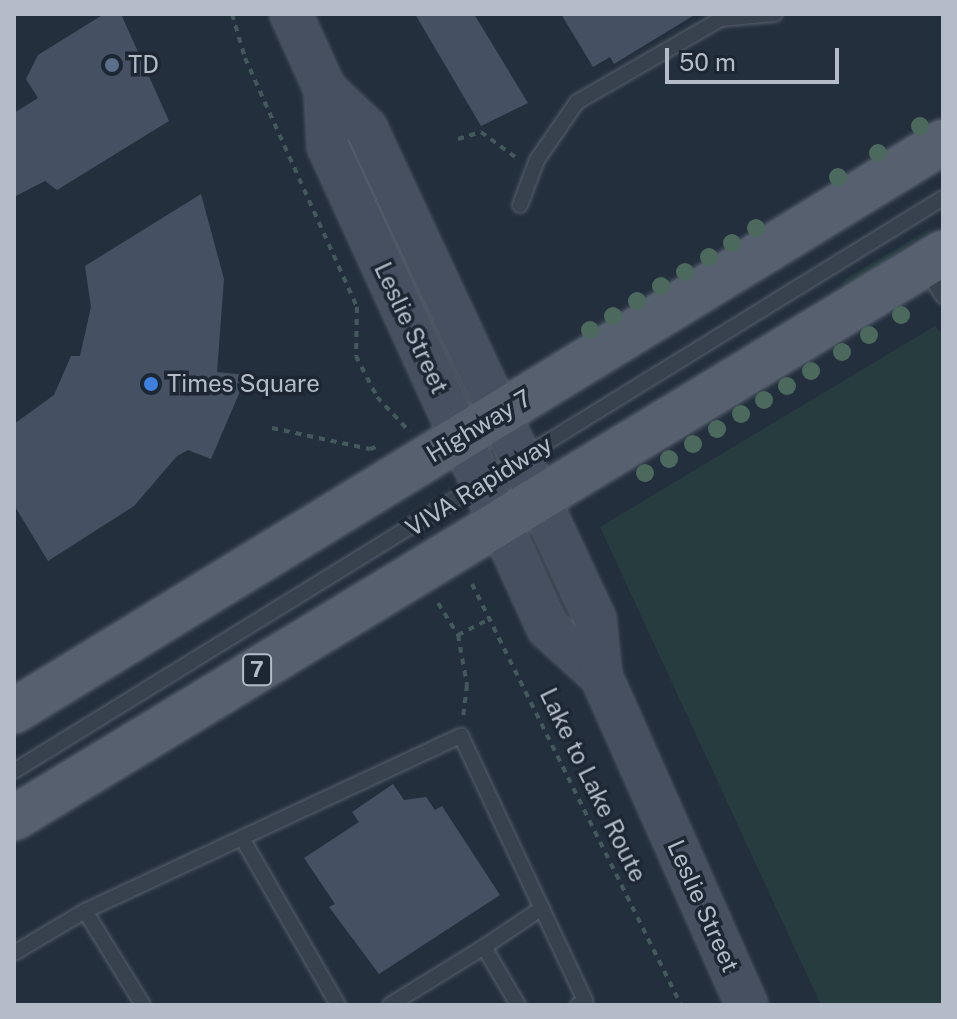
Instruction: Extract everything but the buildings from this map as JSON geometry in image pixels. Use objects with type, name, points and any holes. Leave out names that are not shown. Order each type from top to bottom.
[{"type":"main road","name":"Leslie Street","points":[[291,14],[325,89],[328,146],[548,628],[601,676]]},
{"type":"main road","name":"Leslie Street","points":[[325,89],[366,128],[540,499],[595,619],[601,676],[747,1005]]},
{"type":"main road","name":"Highway 7","points":[[14,711],[943,142]]},
{"type":"main road","name":"7","points":[[14,818],[491,504],[540,499],[937,272]]},
{"type":"lane","points":[[520,205],[533,171],[577,102],[721,19],[775,14]]},
{"type":"lane","name":"VIVA Rapidway","points":[[14,771],[491,504],[521,460],[943,198]]},
{"type":"lane","points":[[14,953],[85,911],[461,736],[585,1001],[578,1005]]},
{"type":"lane","points":[[242,838],[338,1005]]},
{"type":"lane","points":[[390,1005],[542,908]]},
{"type":"lane","points":[[85,911],[143,1005]]},
{"type":"lane","points":[[484,947],[518,1005]]},
{"type":"path","points":[[232,14],[245,58],[357,307],[356,356],[377,397],[411,433],[398,439]]},
{"type":"path","points":[[458,139],[481,132],[533,171]]},
{"type":"path","points":[[272,428],[370,449],[384,444]]},
{"type":"path","name":"Lake to Lake Route","points":[[472,584],[681,1005]]},
{"type":"path","points":[[438,603],[458,635],[467,685],[461,736]]},
{"type":"path","points":[[458,635],[491,618]]},
{"type":"green space","points":[[937,225],[848,287],[842,284],[845,279]]},
{"type":"green space","points":[[935,326],[943,336],[943,1005],[821,1005],[600,527]]},
{"type":"place","name":"TD","points":[[112,65]]},
{"type":"place","name":"Times Square","points":[[151,384]]}]
